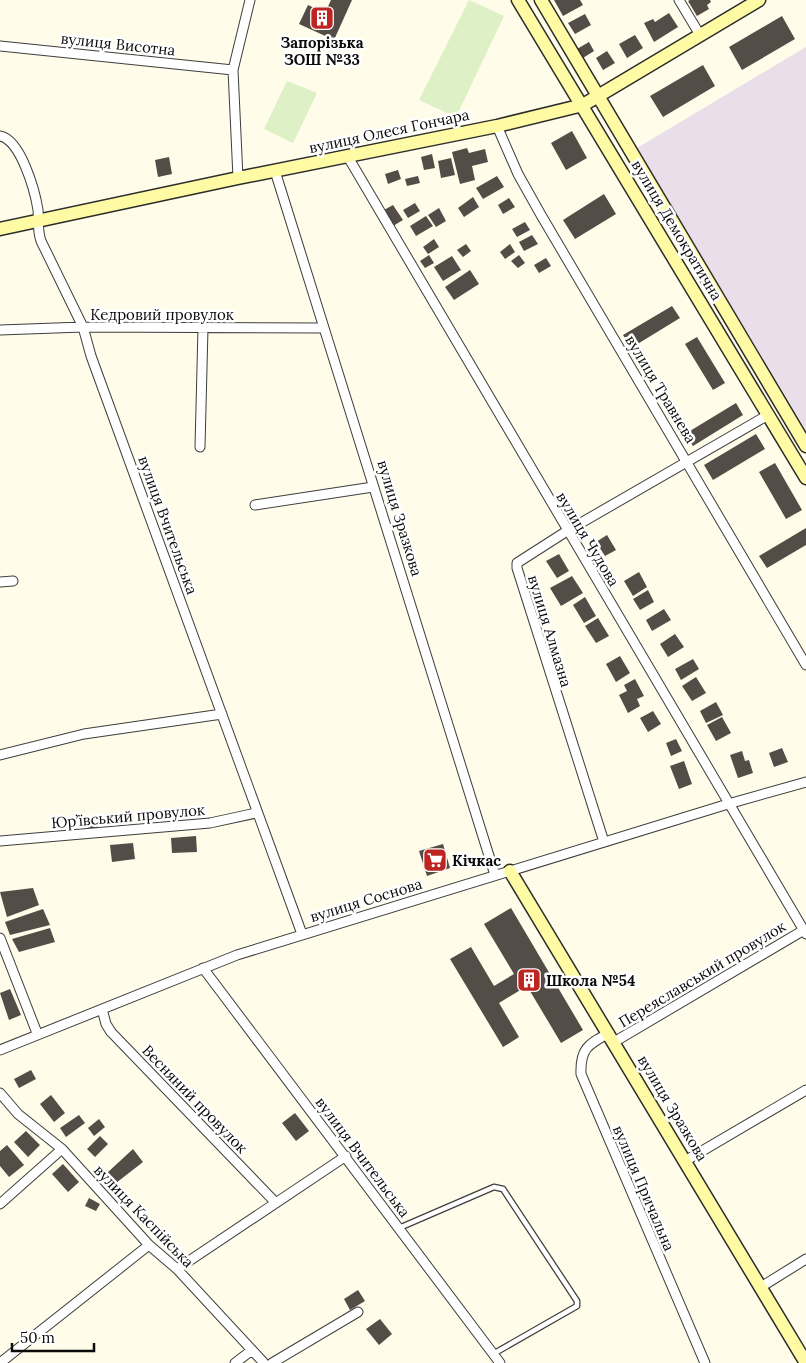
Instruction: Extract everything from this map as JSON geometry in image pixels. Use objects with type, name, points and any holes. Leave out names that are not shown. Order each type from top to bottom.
[{"type":"street","points":[[238,178],[233,70],[250,0]]},
{"type":"street","name":"вулиця Демократична","points":[[518,0],[584,105],[806,478]]},
{"type":"street","name":"вулиця Демократична","points":[[541,0],[806,446]]},
{"type":"street","points":[[679,0],[700,35]]},
{"type":"street","name":"вулиця Олеся Гончара","points":[[0,230],[238,178],[497,126],[584,105],[759,0]]},
{"type":"street","name":"вулиця Висотна","points":[[0,46],[233,70]]},
{"type":"street","name":"вулиця Травнева","points":[[497,126],[518,174],[541,215],[688,461],[806,665]]},
{"type":"street","name":"вулиця Вчительська","points":[[0,136],[9,139],[16,147],[31,183],[37,209],[36,222],[41,241],[83,327],[91,356],[222,714],[256,813],[302,934]]},
{"type":"street","name":"вулиця Чудова","points":[[348,157],[805,932]]},
{"type":"street","name":"вулиця Зразкова","points":[[275,171],[495,875]]},
{"type":"street","name":"Кедровий провулок","points":[[0,330],[83,327],[323,328]]},
{"type":"street","points":[[200,447],[203,328]]},
{"type":"street","name":"вулиця Алмазна","points":[[604,842],[517,568],[518,561],[768,414]]},
{"type":"street","points":[[255,505],[373,487]]},
{"type":"street","points":[[0,582],[13,581]]},
{"type":"street","points":[[0,755],[84,734],[222,714]]},
{"type":"street","name":"вулиця Соснова","points":[[0,1050],[37,1033],[203,968],[302,934],[806,782]]},
{"type":"street","name":"Юр’ївський провулок","points":[[0,841],[210,824],[256,813]]},
{"type":"street","name":"вулиця Зразкова","points":[[510,871],[806,1363]]},
{"type":"street","name":"Переяславський провулок","points":[[612,1038],[805,932]]},
{"type":"street","points":[[0,938],[37,1033]]},
{"type":"street","name":"вулиця Вчительська","points":[[203,968],[500,1363]]},
{"type":"street","name":"Весняний провулок","points":[[102,1009],[106,1024],[111,1032],[276,1203]]},
{"type":"street","name":"вулиця Причальна","points":[[612,1038],[588,1046],[582,1054],[581,1074],[705,1363]]},
{"type":"street","points":[[684,1161],[806,1090]]},
{"type":"street","name":"вулиця Каспійська","points":[[0,1093],[18,1114],[62,1149],[149,1244],[177,1269],[264,1363]]},
{"type":"street","points":[[0,1204],[62,1149]]},
{"type":"street","points":[[177,1269],[346,1156]]},
{"type":"street","points":[[0,1363],[149,1244]]},
{"type":"street","points":[[761,1287],[806,1259]]},
{"type":"street","points":[[272,1363],[358,1312]]},
{"type":"street","points":[[235,1363],[252,1350]]},
{"type":"lane","points":[[399,1228],[494,1187],[503,1189],[577,1301],[577,1306],[493,1354]]},
{"type":"shaded area","points":[[806,47],[806,430],[637,148]]},
{"type":"green space","points":[[469,0],[504,16],[456,117],[419,100]]},
{"type":"green space","points":[[287,81],[317,93],[293,143],[264,129]]},
{"type":"building","name":"Запорізька ЗОШ №33","points":[[331,0],[352,0],[334,40],[299,24],[308,5],[325,13]]},
{"type":"building","points":[[554,0],[580,0],[583,5],[563,16]]},
{"type":"building","points":[[710,0],[711,2],[707,5],[709,9],[697,16],[688,1]]},
{"type":"building","points":[[669,13],[678,27],[654,42],[644,23],[653,19],[655,22]]},
{"type":"building","points":[[585,14],[591,25],[575,34],[568,23]]},
{"type":"building","points":[[782,16],[795,39],[742,70],[729,47]]},
{"type":"building","points":[[635,35],[643,48],[627,58],[619,44]]},
{"type":"building","points":[[589,42],[594,51],[583,58],[577,49]]},
{"type":"building","points":[[607,51],[615,63],[603,70],[596,58]]},
{"type":"building","points":[[703,65],[715,86],[663,117],[650,96]]},
{"type":"building","points":[[572,131],[587,158],[566,170],[551,143]]},
{"type":"building","points":[[467,148],[469,153],[485,149],[488,162],[472,166],[475,180],[460,184],[452,152]]},
{"type":"building","points":[[432,154],[435,168],[424,170],[421,157]]},
{"type":"building","points":[[169,157],[172,174],[158,177],[155,160]]},
{"type":"building","points":[[451,158],[455,175],[441,178],[438,161]]},
{"type":"building","points":[[398,170],[401,179],[388,184],[385,174]]},
{"type":"building","points":[[418,176],[420,183],[407,186],[405,179]]},
{"type":"building","points":[[497,176],[504,187],[483,199],[476,188]]},
{"type":"building","points":[[604,194],[616,214],[575,239],[563,220]]},
{"type":"building","points":[[473,197],[479,207],[464,217],[458,208]]},
{"type":"building","points":[[509,198],[515,207],[503,214],[498,205]]},
{"type":"building","points":[[415,203],[420,211],[408,218],[403,210]]},
{"type":"building","points":[[393,205],[403,220],[393,226],[384,210]]},
{"type":"building","points":[[439,208],[446,221],[436,227],[428,215]]},
{"type":"building","points":[[426,216],[433,226],[416,236],[410,226]]},
{"type":"building","points":[[525,222],[530,230],[517,237],[512,229]]},
{"type":"building","points":[[532,235],[538,244],[524,251],[519,242]]},
{"type":"building","points":[[434,239],[439,247],[428,254],[423,247]]},
{"type":"building","points":[[466,244],[471,251],[463,257],[457,250]]},
{"type":"building","points":[[510,244],[515,252],[505,259],[500,252]]},
{"type":"building","points":[[429,255],[434,263],[425,268],[420,261]]},
{"type":"building","points":[[519,255],[525,263],[518,268],[511,261]]},
{"type":"building","points":[[452,256],[461,270],[443,281],[434,267]]},
{"type":"building","points":[[546,258],[551,266],[539,273],[534,265]]},
{"type":"building","points":[[470,270],[479,284],[454,300],[445,287]]},
{"type":"building","points":[[672,306],[680,318],[631,348],[623,335]]},
{"type":"building","points":[[697,337],[725,383],[713,390],[685,344]]},
{"type":"building","points":[[736,403],[743,415],[693,446],[685,434]]},
{"type":"building","points":[[756,434],[765,449],[713,480],[704,465]]},
{"type":"building","points":[[775,463],[802,510],[786,519],[759,472]]},
{"type":"building","points":[[806,528],[806,545],[767,568],[759,556]]},
{"type":"building","points":[[607,535],[616,550],[605,556],[596,542]]},
{"type":"building","points":[[559,554],[569,571],[557,578],[546,561]]},
{"type":"building","points":[[639,572],[647,587],[633,596],[624,581]]},
{"type":"building","points":[[572,576],[583,593],[561,606],[550,588]]},
{"type":"building","points":[[648,590],[654,602],[640,610],[633,599]]},
{"type":"building","points":[[585,597],[596,616],[584,623],[573,605]]},
{"type":"building","points":[[664,609],[671,620],[652,631],[646,620]]},
{"type":"building","points":[[598,618],[609,636],[596,643],[585,626]]},
{"type":"building","points":[[675,634],[684,647],[668,657],[660,644]]},
{"type":"building","points":[[620,656],[630,673],[616,682],[606,664]]},
{"type":"building","points":[[693,659],[699,669],[681,680],[675,669]]},
{"type":"building","points":[[696,677],[706,693],[692,701],[682,686]]},
{"type":"building","points":[[635,679],[644,696],[637,699],[640,706],[628,713],[619,695],[627,691],[624,685]]},
{"type":"building","points":[[716,702],[723,715],[706,723],[700,711]]},
{"type":"building","points":[[653,711],[661,724],[648,732],[640,718]]},
{"type":"building","points":[[722,717],[731,733],[716,741],[707,725]]},
{"type":"building","points":[[676,739],[682,751],[671,756],[666,743]]},
{"type":"building","points":[[782,748],[788,762],[774,767],[769,753]]},
{"type":"building","points":[[742,751],[745,761],[749,760],[753,773],[738,778],[730,755]]},
{"type":"building","points":[[684,761],[692,784],[679,789],[670,766]]},
{"type":"building","points":[[97,818],[98,830],[88,831],[87,819]]},
{"type":"building","points":[[196,836],[197,852],[172,853],[171,838]]},
{"type":"building","points":[[133,843],[135,859],[112,862],[110,845]]},
{"type":"building","name":"Кічкас","points":[[443,844],[450,868],[427,876],[419,851]]},
{"type":"building","points":[[33,888],[39,905],[7,917],[0,892]]},
{"type":"building","name":"Школа №54","points":[[511,908],[583,1030],[561,1043],[527,986],[499,1003],[519,1037],[503,1047],[450,959],[471,947],[494,986],[514,974],[484,924]]},
{"type":"building","points":[[43,909],[50,925],[10,935],[5,922]]},
{"type":"building","points":[[50,928],[55,942],[19,952],[12,939]]},
{"type":"building","points":[[10,989],[21,1015],[9,1020],[0,993]]},
{"type":"building","points":[[31,1070],[36,1079],[19,1088],[14,1079]]},
{"type":"building","points":[[51,1095],[65,1113],[54,1122],[40,1104]]},
{"type":"building","points":[[295,1113],[309,1131],[296,1141],[282,1123]]},
{"type":"building","points":[[79,1115],[85,1123],[66,1137],[60,1128]]},
{"type":"building","points":[[99,1119],[105,1127],[94,1136],[88,1128]]},
{"type":"building","points":[[26,1131],[40,1145],[28,1157],[14,1142]]},
{"type":"building","points":[[100,1136],[108,1144],[95,1157],[87,1149]]},
{"type":"building","points":[[7,1145],[24,1165],[9,1177],[0,1166],[0,1151]]},
{"type":"building","points":[[133,1149],[143,1162],[116,1183],[107,1173]]},
{"type":"building","points":[[63,1164],[79,1182],[68,1192],[52,1174]]},
{"type":"building","points":[[89,1198],[100,1204],[96,1211],[85,1206]]},
{"type":"building","points":[[358,1290],[365,1301],[350,1310],[344,1299]]},
{"type":"building","points":[[380,1319],[392,1334],[379,1345],[366,1329]]},
{"type":"place","name":"Запорізька ЗОШ №33","points":[[322,18]]},
{"type":"place","name":"Кічкас","points":[[435,860]]},
{"type":"place","name":"Школа №54","points":[[529,980]]}]
